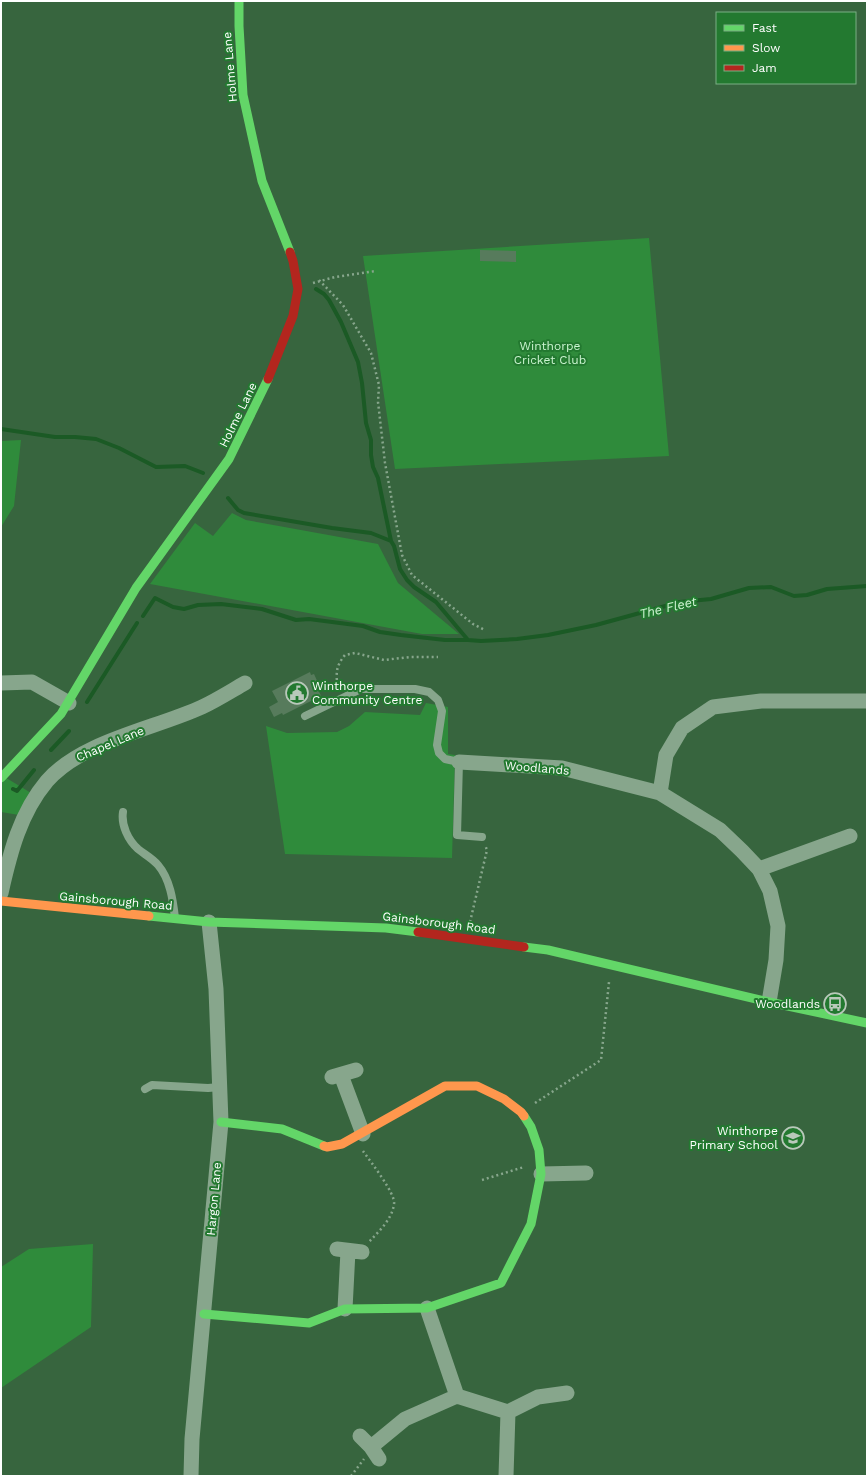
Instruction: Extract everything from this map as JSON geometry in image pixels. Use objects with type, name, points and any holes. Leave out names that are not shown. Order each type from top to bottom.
[{"type":"street","name":"Holme Lane","points":[[1,778],[62,714],[136,588],[229,459],[264,390],[293,316],[298,289],[293,261],[262,181],[243,95],[238,26],[240,1]]},
{"type":"street","points":[[1,683],[32,682],[69,703]]},
{"type":"street","name":"Chapel Lane","points":[[1,893],[15,838],[25,816],[46,782],[58,770],[78,756],[97,747],[202,707],[245,683]]},
{"type":"street","points":[[660,793],[666,755],[682,728],[713,708],[761,701],[867,701]]},
{"type":"street","name":"Woodlands","points":[[459,762],[562,768],[660,793],[720,830],[759,869],[770,890],[778,926],[776,960],[769,1002]]},
{"type":"street","points":[[759,869],[850,836]]},
{"type":"street","name":"Gainsborough Road","points":[[1,901],[209,922],[386,928],[466,938],[548,950],[769,1002],[867,1023]]},
{"type":"street","name":"Hargon Lane","points":[[191,1476],[192,1439],[221,1122],[216,989],[209,922]]},
{"type":"street","points":[[356,1070],[336,1076],[358,1136]]},
{"type":"street","points":[[204,1314],[309,1323],[345,1309],[427,1308],[501,1283],[531,1224],[540,1168],[539,1150],[531,1127],[521,1112],[504,1099],[477,1086],[445,1086],[358,1136],[342,1144],[327,1147],[282,1129],[221,1122]]},
{"type":"street","points":[[540,1168],[586,1173]]},
{"type":"street","points":[[345,1309],[349,1251]]},
{"type":"street","points":[[427,1308],[458,1396]]},
{"type":"street","points":[[370,1447],[405,1419],[458,1396],[508,1412],[538,1397],[567,1393]]},
{"type":"street","points":[[506,1476],[508,1412]]},
{"type":"lane","points":[[305,716],[361,689],[415,689],[428,692],[438,700],[442,711],[437,745],[439,753],[446,759],[459,762],[457,835],[482,837]]},
{"type":"lane","points":[[123,812],[123,825],[129,837],[139,850],[158,865],[164,874],[171,895],[175,919]]},
{"type":"lane","points":[[145,1089],[152,1085],[208,1088],[220,1087]]},
{"type":"path","points":[[298,289],[319,280],[376,271]]},
{"type":"path","points":[[319,280],[343,305],[371,353],[379,385],[378,402],[384,455],[402,555],[412,575],[432,593],[454,608],[473,624],[485,630]]},
{"type":"path","points":[[338,700],[336,672],[339,662],[345,655],[355,653],[384,660],[410,657],[438,657]]},
{"type":"path","points":[[466,938],[487,850],[482,837]]},
{"type":"path","points":[[521,1112],[601,1060],[610,965]]},
{"type":"path","points":[[349,1251],[365,1246],[382,1229],[390,1217],[394,1204],[391,1192],[358,1136]]},
{"type":"path","points":[[482,1180],[540,1168]]},
{"type":"path","points":[[351,1476],[366,1456],[370,1447]]},
{"type":"green space","name":"Winthorpe Cricket Club","points":[[649,238],[669,456],[395,469],[363,256]]},
{"type":"green space","points":[[21,440],[14,506],[1,527],[1,441]]},
{"type":"green space","points":[[232,513],[246,520],[378,544],[398,583],[459,634],[422,634],[150,584],[195,523],[213,536]]},
{"type":"green space","points":[[426,703],[448,707],[448,754],[455,755],[452,858],[285,854],[266,726],[287,733],[337,732],[349,726],[365,712],[420,715]]},
{"type":"green space","points":[[3,776],[36,796],[25,816],[1,812],[1,778]]},
{"type":"green space","points":[[93,1244],[91,1327],[1,1388],[1,1267],[29,1249]]},
{"type":"building","points":[[480,250],[516,251],[516,262],[480,261]]},
{"type":"building","name":"Winthorpe Community Centre","points":[[310,672],[311,675],[314,674],[319,685],[317,687],[321,696],[283,715],[282,713],[274,717],[269,707],[278,702],[272,691]]},
{"type":"waterway","points":[[316,289],[324,294],[329,300],[341,322],[358,362],[362,383],[366,423],[371,440],[373,467],[378,478],[391,541]]},
{"type":"waterway","points":[[1,429],[55,437],[96,439],[119,448],[156,467],[185,466],[203,473]]},
{"type":"waterway","points":[[228,498],[238,510],[244,513],[371,533],[391,541],[394,546],[400,569],[407,580],[414,587],[436,602],[468,640]]},
{"type":"waterway","name":"The Fleet","points":[[143,616],[155,598],[173,607],[184,609],[198,605],[221,604],[262,609],[296,620],[309,619],[363,626],[380,632],[401,635],[445,640],[481,641],[517,639],[548,635],[596,625],[680,602],[711,599],[749,588],[771,587],[794,596],[807,595],[827,589],[867,586]]},
{"type":"waterway","points":[[87,702],[137,623]]},
{"type":"waterway","points":[[51,750],[69,731]]},
{"type":"waterway","points":[[13,789],[17,791],[34,770]]},
{"type":"traffic: fast","points":[[239,1],[243,95],[262,181],[290,252]]},
{"type":"traffic: fast","points":[[1,778],[61,714],[136,588],[229,459],[268,379]]},
{"type":"traffic: fast","points":[[149,916],[209,922],[386,928],[418,932]]},
{"type":"traffic: fast","points":[[524,947],[548,950],[769,1002],[867,1023]]},
{"type":"traffic: fast","points":[[204,1314],[309,1323],[345,1309],[427,1308],[501,1283],[531,1224],[541,1174],[539,1150],[531,1127],[524,1116]]},
{"type":"traffic: fast","points":[[221,1122],[282,1129],[324,1146]]},
{"type":"traffic: slow","points":[[1,901],[149,916]]},
{"type":"traffic: slow","points":[[324,1146],[327,1147],[342,1144],[445,1086],[477,1086],[504,1099],[524,1116]]},
{"type":"traffic: jam","points":[[268,379],[293,316],[298,289],[290,252]]},
{"type":"traffic: jam","points":[[418,932],[524,947]]},
{"type":"place","name":"Winthorpe Community Centre","points":[[297,693]]},
{"type":"place","name":"Woodlands","points":[[835,1004]]},
{"type":"place","name":"Winthorpe Primary School","points":[[793,1138]]}]
